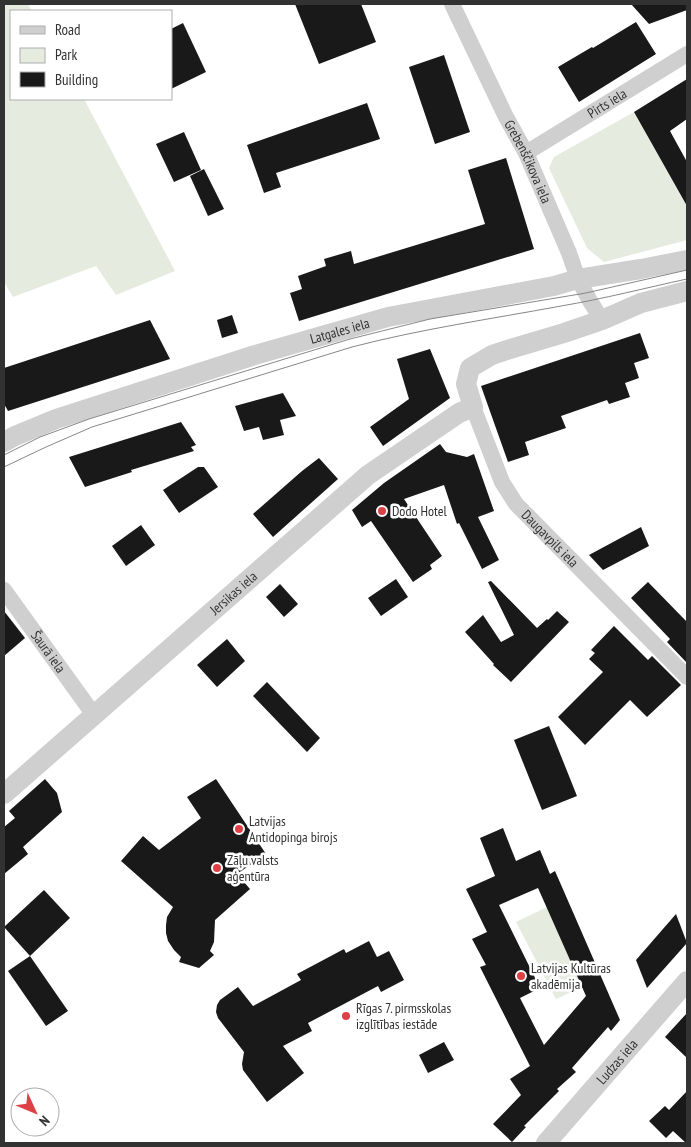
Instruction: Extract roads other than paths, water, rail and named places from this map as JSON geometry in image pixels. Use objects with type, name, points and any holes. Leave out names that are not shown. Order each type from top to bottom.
[{"type":"street","name":"Grebenščikova iela","points":[[452,4],[506,117],[526,153],[569,253],[578,279],[602,320]]},
{"type":"street","name":"Pirts iela","points":[[526,153],[687,54]]},
{"type":"street","name":"Latgales iela","points":[[4,442],[56,419],[255,355],[388,317],[554,286],[578,279],[687,260]]},
{"type":"street","points":[[602,320],[641,303],[687,291]]},
{"type":"street","name":"Daugavpils iela","points":[[602,320],[492,355],[470,368],[466,384],[502,482],[516,504],[687,677]]},
{"type":"street","name":"Jersikas iela","points":[[4,794],[368,475],[459,413],[473,407]]},
{"type":"street","name":"Šaurā iela","points":[[4,590],[94,715]]},
{"type":"street","name":"Ludzas iela","points":[[546,1143],[687,981]]},
{"type":"tram line","points":[[4,455],[40,437],[89,419],[350,339],[430,319],[586,293],[687,270]]},
{"type":"tram line","points":[[4,467],[92,427],[352,347],[430,330],[592,300],[687,279]]},
{"type":"place","name":"Dodo Hotel","points":[[382,511]]},
{"type":"place","name":"Latvijas Antidopinga birojs","points":[[239,829]]},
{"type":"place","name":"Zāļu valsts aģentūra","points":[[217,868]]},
{"type":"place","name":"Latvijas Kultūras akadēmija","points":[[521,976]]},
{"type":"place","name":"Rīgas 7. pirmsskolas izglītības iestāde","points":[[346,1016]]}]
